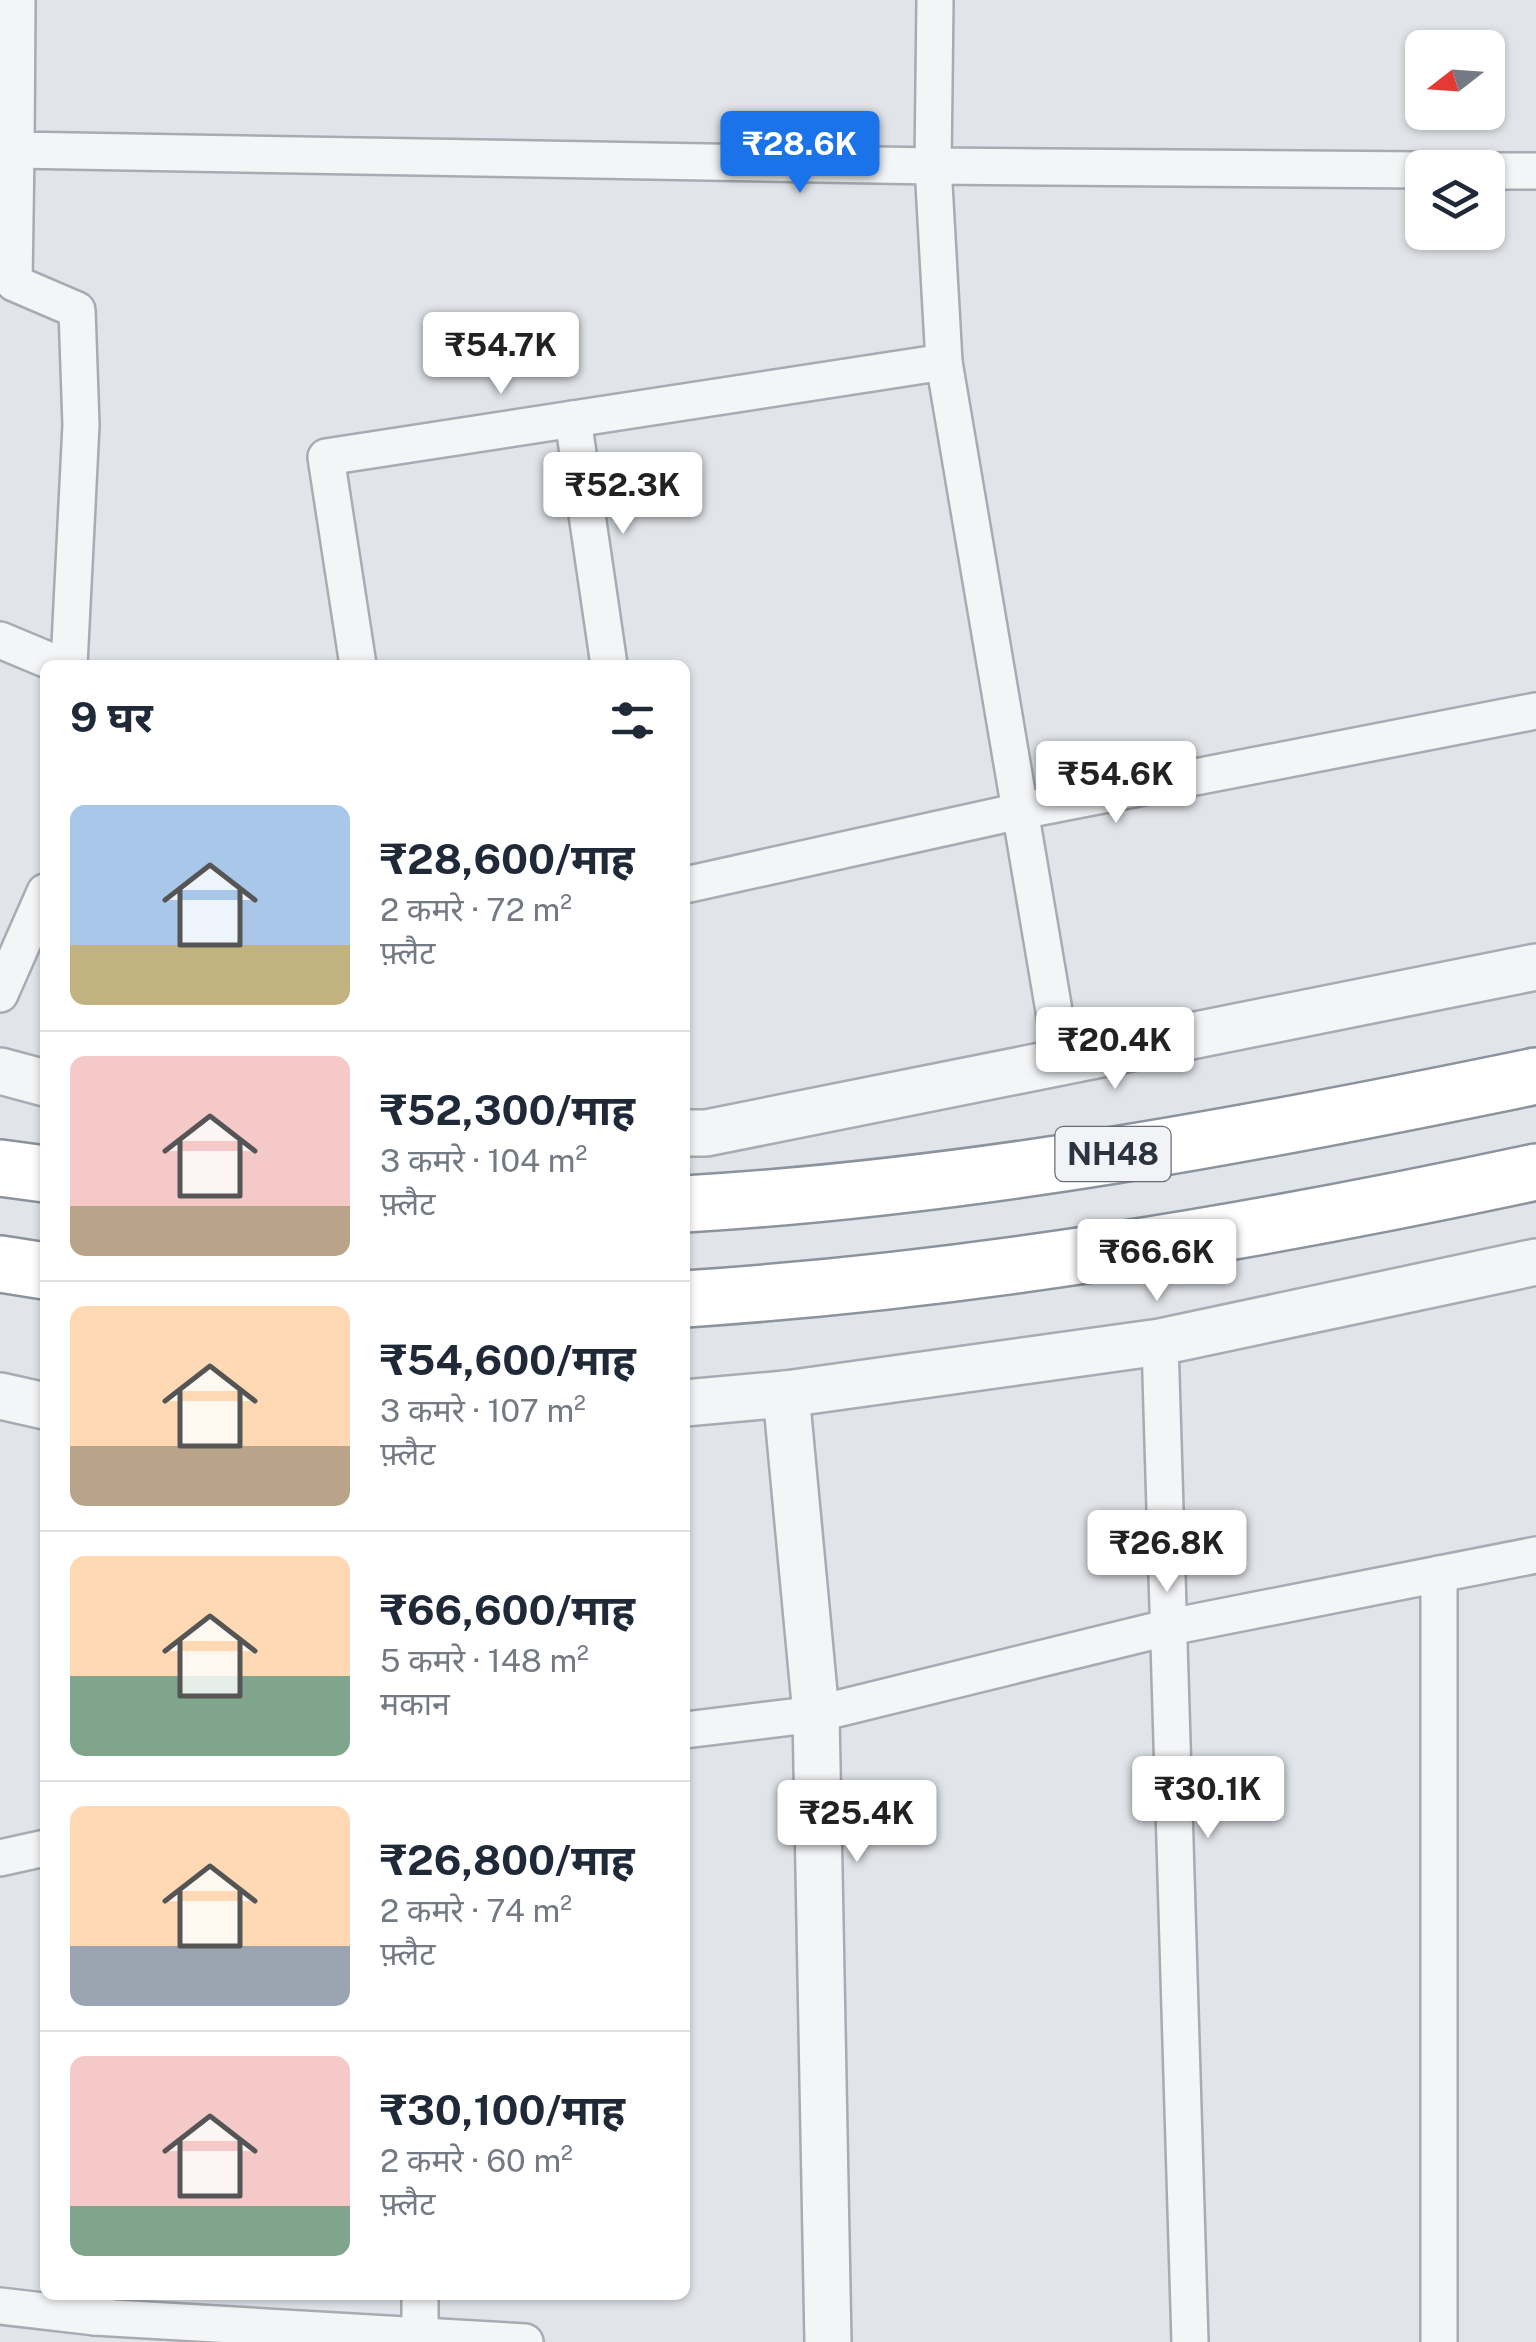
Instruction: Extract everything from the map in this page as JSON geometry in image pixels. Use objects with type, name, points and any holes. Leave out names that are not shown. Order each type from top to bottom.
[{"type":"highway","name":"NH48","points":[[690,1204],[1012,1170],[1310,1123],[1536,1076]]},
{"type":"highway","points":[[0,1168],[40,1173]]},
{"type":"highway","points":[[690,1299],[770,1293],[1014,1263],[1336,1215],[1536,1172]]},
{"type":"highway","points":[[0,1264],[40,1270]]},
{"type":"street","points":[[17,0],[14,283],[77,310],[81,425],[69,660]]},
{"type":"street","points":[[934,0],[933,166],[944,362],[1064,1064]]},
{"type":"street","points":[[16,150],[1405,170]]},
{"type":"street","points":[[1505,170],[1536,171]]},
{"type":"street","points":[[357,660],[326,457],[944,362]]},
{"type":"street","points":[[572,419],[608,660]]},
{"type":"street","points":[[0,640],[48,660]]},
{"type":"street","points":[[690,883],[1020,811],[1536,711]]},
{"type":"street","points":[[0,994],[40,903]]},
{"type":"street","points":[[690,1133],[706,1134],[1064,1064],[1536,967]]},
{"type":"street","points":[[0,1070],[40,1082]]},
{"type":"street","points":[[690,1403],[786,1394],[1160,1342],[1536,1262]]},
{"type":"street","points":[[1160,1342],[1190,2342]]},
{"type":"street","points":[[786,1394],[816,1714],[828,2342]]},
{"type":"street","points":[[0,1396],[40,1405]]},
{"type":"street","points":[[690,1729],[816,1714],[1170,1627],[1536,1555]]},
{"type":"street","points":[[1439,1574],[1440,2342]]},
{"type":"street","points":[[0,1858],[40,1849]]},
{"type":"street","points":[[420,2300],[420,2336]]},
{"type":"street","points":[[0,2306],[96,2306],[525,2342]]}]
